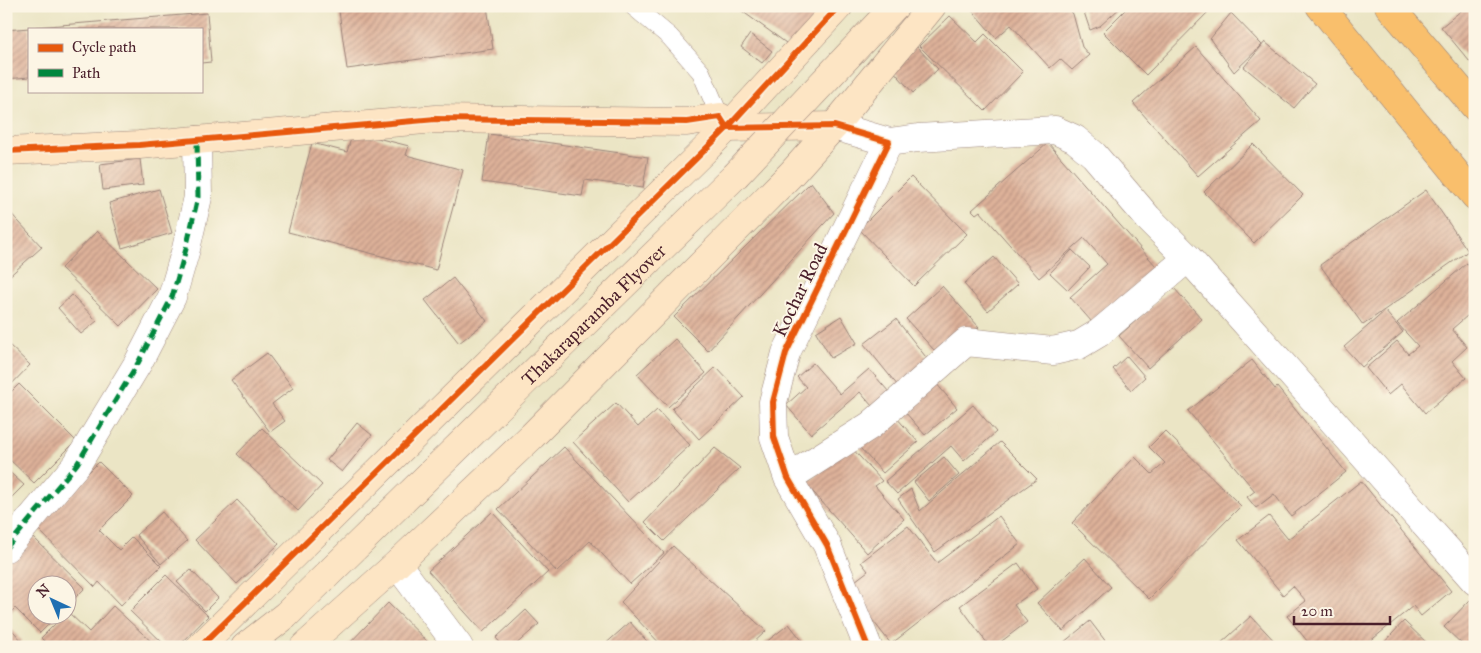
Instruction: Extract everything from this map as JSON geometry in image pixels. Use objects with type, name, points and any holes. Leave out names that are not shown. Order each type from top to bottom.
[{"type":"main road","points":[[1320,6],[1475,196]]},
{"type":"main road","points":[[1390,6],[1475,107]]},
{"type":"street","points":[[200,647],[839,6]]},
{"type":"street","name":"Thakaraparamba Flyover","points":[[286,615],[735,176],[896,6]]},
{"type":"street","points":[[308,645],[532,436],[792,173],[834,126],[932,6]]},
{"type":"street","points":[[6,151],[139,145],[436,119],[724,122],[834,126],[889,142],[918,138],[1055,130],[1076,139],[1094,155],[1148,218],[1188,258],[1475,581]]},
{"type":"street","points":[[6,548],[77,464],[138,363],[172,297],[198,197],[197,140]]},
{"type":"street","name":"Kochar Road","points":[[868,647],[827,545],[788,478],[774,437],[773,402],[786,353],[889,142]]},
{"type":"street","points":[[788,478],[871,424],[966,342],[1053,351],[1080,346],[1099,333],[1188,258]]},
{"type":"street","points":[[397,564],[459,647]]},
{"type":"street","points":[[245,647],[286,615]]},
{"type":"street","points":[[269,647],[286,615]]},
{"type":"lane","points":[[633,6],[670,37],[701,72],[724,122]]},
{"type":"building","points":[[376,6],[487,6],[493,49],[347,69],[339,11]]},
{"type":"building","points":[[735,6],[823,6],[793,48]]},
{"type":"building","points":[[968,6],[1067,6],[1073,14],[1082,47],[1089,55],[1072,70],[1060,59],[1050,68],[1011,25],[996,38]]},
{"type":"building","points":[[1082,6],[1122,6],[1100,26],[1090,30]]},
{"type":"building","points":[[1129,6],[1214,6],[1146,75],[1103,32]]},
{"type":"building","points":[[1467,6],[1475,6],[1475,68],[1441,27]]},
{"type":"building","points":[[207,13],[211,62],[202,63],[202,28],[36,27]]},
{"type":"building","points":[[1231,13],[1262,45],[1234,72],[1210,39]]},
{"type":"building","points":[[950,16],[977,42],[985,34],[1023,72],[985,111],[919,46]]},
{"type":"building","points":[[28,28],[28,77],[6,79],[6,30]]},
{"type":"building","points":[[750,34],[772,51],[762,63],[741,47]]},
{"type":"building","points":[[1265,42],[1315,84],[1294,108],[1244,67]]},
{"type":"building","points":[[916,46],[938,69],[913,93],[892,69]]},
{"type":"building","points":[[1196,47],[1261,121],[1198,176],[1133,103]]},
{"type":"building","points":[[353,132],[409,146],[406,155],[463,170],[436,270],[288,232],[312,143],[347,152]]},
{"type":"building","points":[[489,134],[648,157],[643,188],[585,180],[582,196],[482,182]]},
{"type":"building","points":[[1048,143],[1163,274],[1099,330],[1070,297],[1107,264],[1084,238],[1039,278],[980,211],[976,214],[972,210]]},
{"type":"building","points":[[1253,144],[1303,195],[1254,243],[1204,192]]},
{"type":"building","points":[[140,159],[143,185],[103,190],[100,164]]},
{"type":"building","points":[[911,177],[967,234],[914,286],[859,229]]},
{"type":"building","points":[[811,182],[834,213],[708,351],[674,317]]},
{"type":"building","points":[[159,189],[172,233],[122,248],[109,203]]},
{"type":"building","points":[[1426,190],[1468,251],[1363,325],[1320,265]]},
{"type":"building","points":[[6,208],[42,247],[6,279]]},
{"type":"building","points":[[97,231],[157,289],[121,326],[61,268]]},
{"type":"building","points":[[1072,250],[1090,267],[1068,290],[1050,273]]},
{"type":"building","points":[[994,257],[1018,284],[988,311],[964,284]]},
{"type":"building","points":[[1467,263],[1475,272],[1475,309],[1452,329],[1467,347],[1452,361],[1466,378],[1425,413],[1401,384],[1388,395],[1366,368],[1397,341],[1408,354],[1418,346],[1397,323]]},
{"type":"building","points":[[453,278],[487,321],[459,343],[425,300]]},
{"type":"building","points":[[942,286],[979,327],[943,360],[906,319]]},
{"type":"building","points":[[1173,287],[1202,319],[1148,368],[1119,336]]},
{"type":"building","points":[[72,295],[97,321],[81,334],[58,308]]},
{"type":"building","points":[[1385,311],[1403,332],[1362,367],[1344,347]]},
{"type":"building","points":[[841,316],[857,343],[831,358],[816,332]]},
{"type":"building","points":[[896,319],[929,361],[898,386],[864,344]]},
{"type":"building","points":[[675,339],[706,373],[668,407],[637,374]]},
{"type":"building","points":[[6,342],[30,365],[6,390]]},
{"type":"building","points":[[267,353],[293,388],[272,404],[285,421],[270,432],[231,380]]},
{"type":"building","points":[[1127,356],[1145,377],[1131,390],[1113,369]]},
{"type":"building","points":[[1252,360],[1275,389],[1277,387],[1346,472],[1291,516],[1274,494],[1256,508],[1247,497],[1255,491],[1188,411]]},
{"type":"building","points":[[813,363],[840,394],[869,369],[895,399],[878,413],[860,392],[811,434],[786,405],[806,387],[797,377]]},
{"type":"building","points":[[716,367],[744,397],[699,439],[672,409]]},
{"type":"building","points":[[931,377],[957,408],[925,435],[898,404]]},
{"type":"building","points":[[19,384],[76,441],[34,483],[6,456],[6,397]]},
{"type":"building","points":[[616,403],[638,427],[657,410],[690,445],[628,502],[573,442]]},
{"type":"building","points":[[973,405],[996,432],[964,461],[951,446],[897,494],[885,481]]},
{"type":"building","points":[[896,417],[918,442],[883,473],[860,448]]},
{"type":"building","points":[[357,423],[372,435],[342,472],[327,460]]},
{"type":"building","points":[[262,428],[322,485],[298,511],[237,454]]},
{"type":"building","points":[[1165,431],[1241,506],[1149,599],[1072,523],[1135,457],[1152,474],[1165,463],[1149,447]]},
{"type":"building","points":[[1000,442],[1037,479],[935,552],[898,499],[911,489],[920,511]]},
{"type":"building","points":[[849,445],[882,481],[875,486],[904,519],[867,553],[806,484]]},
{"type":"building","points":[[564,447],[664,553],[630,584],[590,541],[557,572],[498,509]]},
{"type":"building","points":[[715,448],[740,468],[664,541],[645,522]]},
{"type":"building","points":[[944,457],[959,475],[929,501],[914,482]]},
{"type":"building","points":[[99,462],[133,496],[99,530],[119,550],[132,537],[161,566],[121,605],[99,582],[95,587],[35,526]]},
{"type":"building","points":[[6,469],[24,485],[6,503]]},
{"type":"building","points":[[1361,481],[1451,591],[1421,616],[1413,606],[1363,647],[1312,647],[1287,616],[1306,601],[1293,586],[1283,595],[1238,540],[1269,516],[1288,539]]},
{"type":"building","points":[[237,500],[279,544],[237,584],[195,540]]},
{"type":"building","points":[[162,512],[187,541],[161,564],[136,535]]},
{"type":"building","points":[[492,512],[548,572],[483,632],[428,571]]},
{"type":"building","points":[[999,516],[1020,544],[891,644],[847,587],[868,571],[861,562],[908,526],[937,563]]},
{"type":"building","points":[[31,535],[73,576],[28,576],[28,621],[15,608],[6,617],[6,565]]},
{"type":"building","points":[[673,546],[766,631],[749,647],[663,647],[621,602]]},
{"type":"building","points":[[1085,558],[1111,587],[1063,631],[1037,603]]},
{"type":"building","points":[[1018,563],[1037,589],[1014,605],[1027,622],[994,647],[990,647],[960,606]]},
{"type":"building","points":[[191,570],[218,598],[205,611],[177,582]]},
{"type":"building","points":[[166,575],[208,616],[178,647],[167,647],[130,611]]},
{"type":"building","points":[[78,581],[85,588],[78,595]]},
{"type":"building","points":[[1470,600],[1475,605],[1475,647],[1465,647],[1444,627]]},
{"type":"building","points":[[388,603],[433,647],[346,647]]},
{"type":"building","points":[[113,606],[157,647],[50,647],[41,638],[53,626],[78,626],[78,622],[89,632]]},
{"type":"building","points":[[526,610],[539,624],[513,647],[504,647],[496,638]]},
{"type":"building","points":[[1251,616],[1280,647],[1220,647],[1219,645]]},
{"type":"building","points":[[1090,621],[1110,647],[1058,647]]},
{"type":"building","points":[[1404,621],[1431,647],[1380,647]]},
{"type":"building","points":[[630,622],[652,647],[602,647]]},
{"type":"building","points":[[6,623],[22,641],[16,647],[6,647]]},
{"type":"building","points":[[789,624],[807,647],[760,647]]},
{"type":"building","points":[[33,626],[47,626],[40,633]]},
{"type":"marked path","points":[[6,548],[77,464],[138,363],[172,297],[198,197],[197,140]]},
{"type":"cycle path","points":[[200,647],[727,128],[839,6]]},
{"type":"cycle path","points":[[6,151],[139,145],[436,119],[687,122],[720,117],[727,128],[834,126],[889,142],[786,353],[773,402],[774,437],[788,478],[827,545],[868,647]]}]
